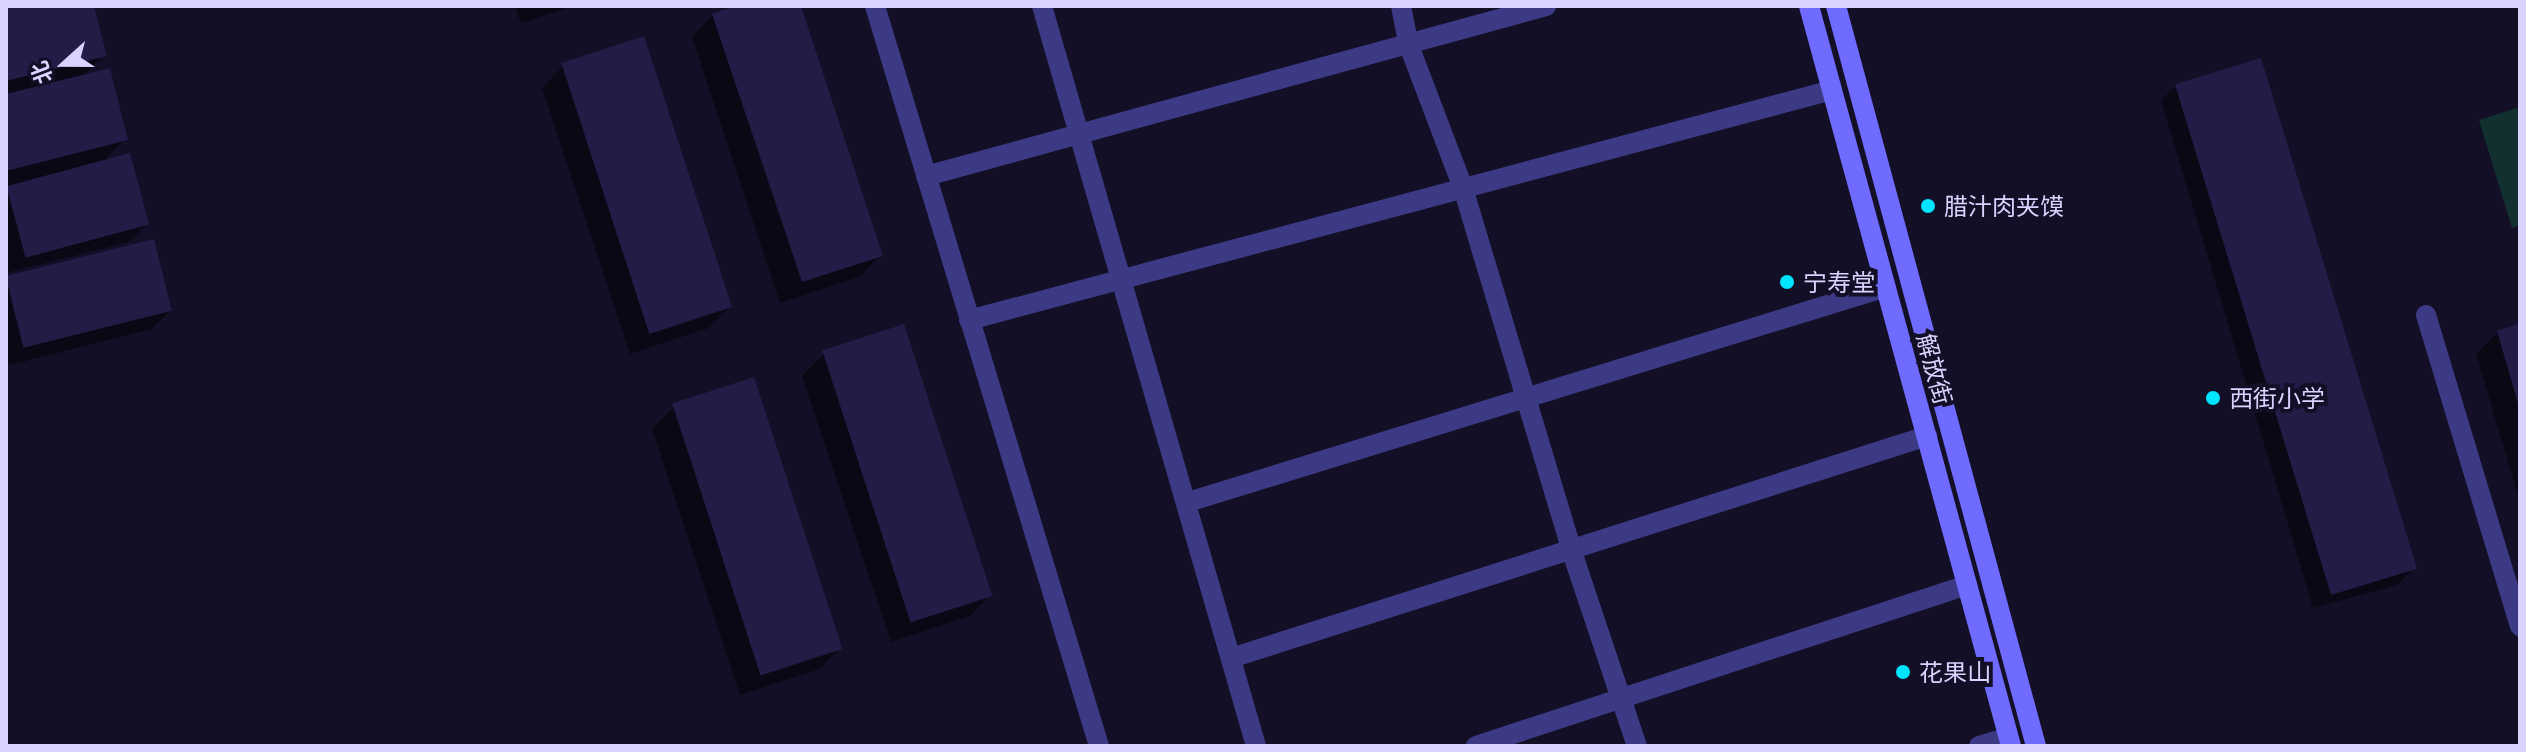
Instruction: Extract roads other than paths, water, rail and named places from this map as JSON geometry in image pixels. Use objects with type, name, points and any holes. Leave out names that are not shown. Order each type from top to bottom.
[{"type":"main road","name":"解放街","points":[[1809,6],[2010,741]]},
{"type":"main road","points":[[1836,6],[2036,746]]},
{"type":"street","points":[[1042,6],[1078,134],[1124,278],[1256,746]]},
{"type":"street","points":[[1401,6],[1408,43],[1463,188],[1571,549],[1637,746]]},
{"type":"street","points":[[926,176],[1546,6]]},
{"type":"street","points":[[882,8],[926,176],[1099,746]]},
{"type":"street","points":[[969,320],[1832,90]]},
{"type":"street","points":[[1188,502],[1886,287]]},
{"type":"street","points":[[2426,315],[2520,626]]},
{"type":"street","points":[[1231,658],[1927,436]]},
{"type":"street","points":[[1476,746],[1967,585]]},
{"type":"street","points":[[1979,746],[2010,741]]},
{"type":"place","name":"腊汁肉夹馍","points":[[1928,206]]},
{"type":"place","name":"宁寿堂","points":[[1787,282]]},
{"type":"place","name":"西街小学","points":[[2213,398]]},
{"type":"place","name":"花果山","points":[[1903,672]]}]
